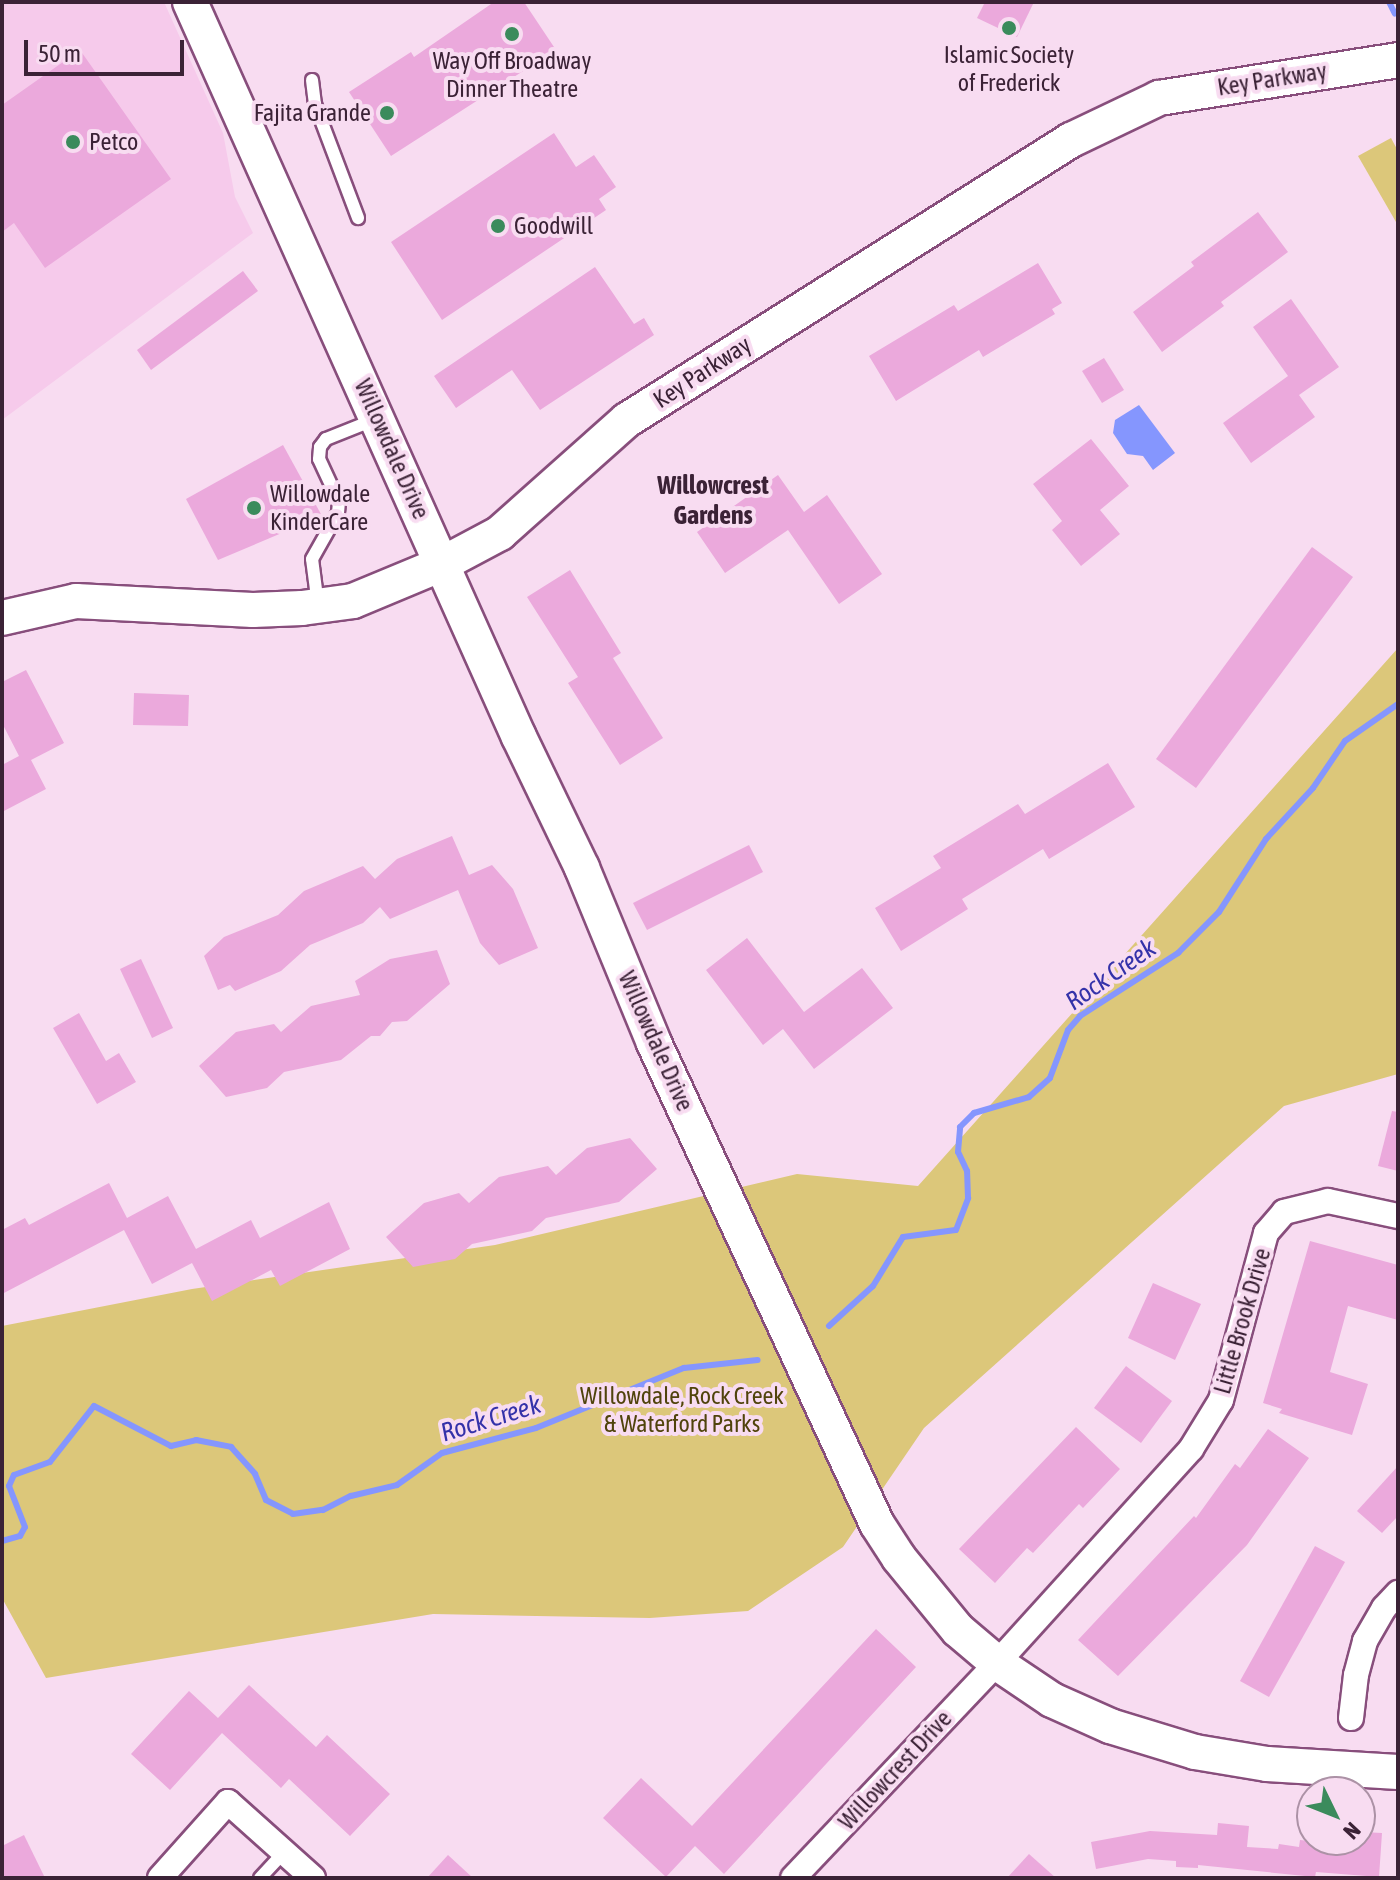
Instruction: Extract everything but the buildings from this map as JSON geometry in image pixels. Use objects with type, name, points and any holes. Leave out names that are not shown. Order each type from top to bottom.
[{"type":"street","name":"Willowdale Drive","points":[[190,2],[257,158],[379,418],[442,564],[582,868],[654,1043],[877,1524],[925,1593],[958,1630],[997,1663],[1052,1700],[1110,1726],[1195,1752],[1267,1764],[1398,1772]]},
{"type":"street","name":"Key Parkway","points":[[2,618],[34,608],[95,600],[253,610],[353,601],[442,564],[500,533],[627,420],[1071,140],[1159,98],[1398,60]]},
{"type":"street","name":"Little Brook Drive","points":[[997,1663],[1191,1449],[1221,1400],[1266,1233],[1284,1212],[1328,1201],[1398,1216]]},
{"type":"street","points":[[1351,1718],[1356,1675],[1365,1641],[1393,1604]]},
{"type":"street","name":"Willowcrest Drive","points":[[793,1878],[997,1663]]},
{"type":"street","points":[[160,1878],[228,1802],[313,1878]]},
{"type":"lane","points":[[312,80],[315,104],[358,218]]},
{"type":"lane","points":[[318,606],[312,559],[338,513],[339,502],[319,459],[320,447],[326,439],[379,418]]},
{"type":"lane","points":[[260,1878],[284,1852]]},
{"type":"shaded area","points":[[2,2],[164,2],[223,133],[235,197],[253,233],[2,420]]},
{"type":"green space","points":[[1391,138],[1398,151],[1396,222],[1358,156]]},
{"type":"green space","name":"Willowdale, Rock Creek & Waterford Parks","points":[[1398,648],[1398,1074],[1284,1106],[924,1428],[843,1547],[748,1611],[650,1618],[433,1614],[46,1678],[2,1598],[2,1326],[192,1289],[495,1245],[797,1174],[918,1186]]},
{"type":"water","points":[[1139,405],[1175,453],[1153,470],[1143,456],[1127,454],[1113,433],[1115,420]]},
{"type":"waterway","name":"Rock Creek","points":[[1389,2],[1395,14]]},
{"type":"waterway","name":"Rock Creek","points":[[829,1326],[873,1286],[903,1237],[956,1230],[968,1198],[967,1171],[958,1152],[960,1127],[974,1113],[1029,1097],[1050,1078],[1068,1030],[1080,1016],[1178,953],[1219,912],[1266,839],[1313,788],[1345,741],[1398,704]]},
{"type":"waterway","name":"Rock Creek","points":[[2,1541],[20,1536],[25,1527],[9,1486],[14,1475],[50,1462],[94,1406],[171,1446],[196,1440],[231,1447],[255,1474],[266,1500],[293,1514],[323,1510],[351,1496],[397,1485],[442,1453],[536,1428],[684,1368],[758,1360]]},
{"type":"place","name":"Islamic Society of Frederick","points":[[1009,28]]},
{"type":"place","name":"Way Off Broadway Dinner Theatre","points":[[512,34]]},
{"type":"place","name":"Fajita Grande","points":[[387,113]]},
{"type":"place","name":"Petco","points":[[73,142]]},
{"type":"place","name":"Goodwill","points":[[498,226]]},
{"type":"place","name":"Willowdale KinderCare","points":[[254,508]]},
{"type":"district","name":"Willowcrest Gardens","points":[[713,501]]}]
